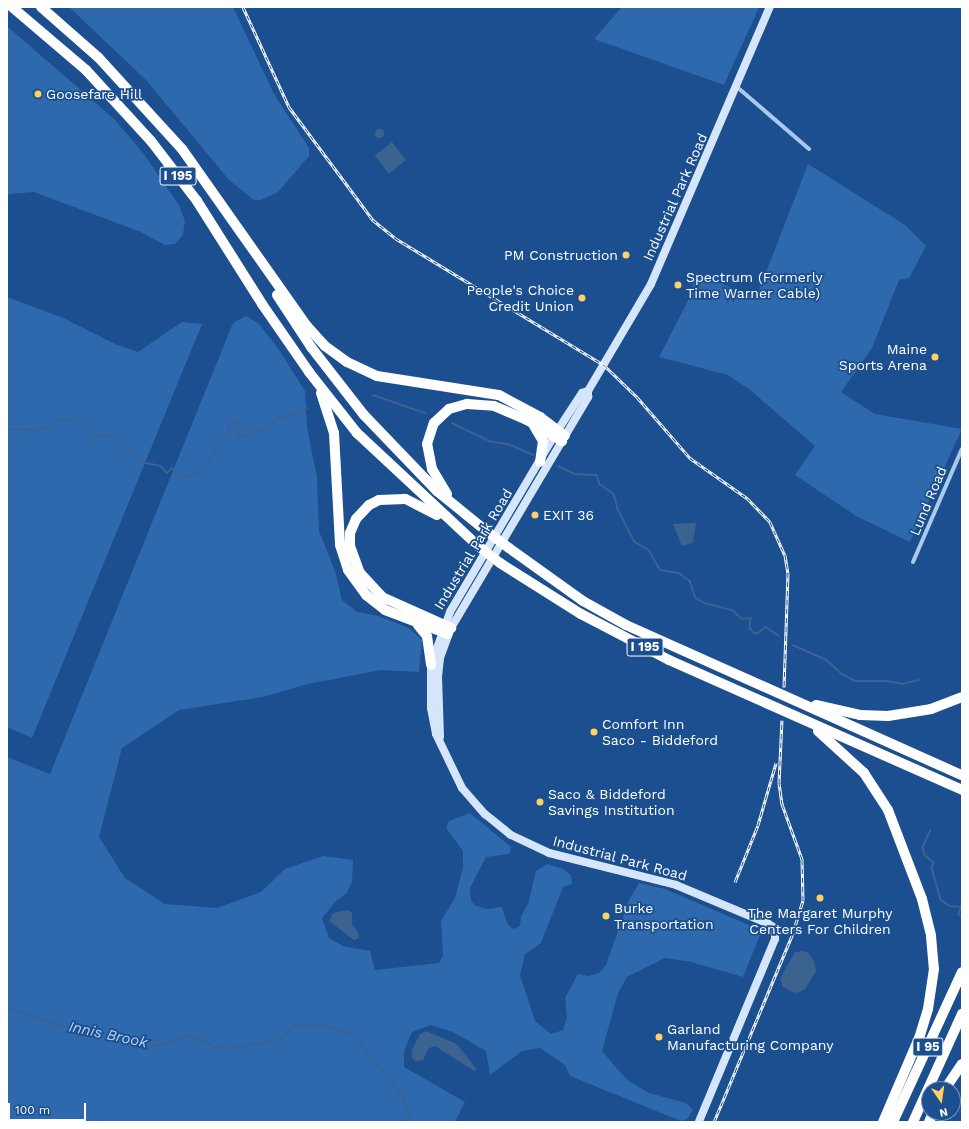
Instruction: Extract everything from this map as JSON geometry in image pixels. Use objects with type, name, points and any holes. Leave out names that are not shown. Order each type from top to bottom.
[{"type":"highway","name":"I 195","points":[[12,7],[86,70],[151,141],[197,201],[262,304],[309,372],[357,433],[477,545],[500,563],[581,614],[669,660],[798,718]]},
{"type":"highway","name":"I 195","points":[[41,7],[98,57],[137,97],[182,149],[243,234],[277,295],[336,382],[393,447],[458,508],[485,530],[583,601],[626,626],[766,688]]},
{"type":"highway","points":[[243,234],[307,326],[325,346],[347,362],[367,372],[391,380],[474,390],[499,395],[535,414],[560,436]]},
{"type":"highway","points":[[309,372],[324,400],[334,433],[340,545],[345,562],[354,579],[371,599],[391,613],[411,621],[446,630]]},
{"type":"highway","points":[[458,508],[441,487],[429,462],[427,444],[434,423],[449,409],[473,403],[501,408],[560,436]]},
{"type":"highway","points":[[527,420],[541,436],[540,462]]},
{"type":"highway","points":[[446,630],[387,600],[369,585],[352,557],[350,540],[352,527],[356,519],[369,505],[387,498],[405,499],[432,512],[477,545]]},
{"type":"highway","points":[[411,621],[426,633],[431,665]]},
{"type":"highway","points":[[766,688],[827,709],[869,716],[921,711],[962,697]]},
{"type":"highway","points":[[766,688],[962,775]]},
{"type":"highway","points":[[798,718],[962,790]]},
{"type":"highway","points":[[798,718],[821,733],[844,752],[878,792],[898,831],[929,924],[934,969],[928,1009],[919,1038],[883,1122]]},
{"type":"highway","name":"I 95","points":[[893,1122],[962,972]]},
{"type":"highway","name":"I 95","points":[[913,1122],[962,1014]]},
{"type":"highway","points":[[938,1081],[962,1029]]},
{"type":"highway","points":[[950,1081],[962,1064]]},
{"type":"main road","name":"Industrial Park Road","points":[[699,1122],[775,939],[775,928],[676,885],[554,854],[521,841],[496,824],[467,795],[453,772],[435,730],[431,708],[431,665],[446,630],[540,462],[588,397],[588,391],[651,284],[737,87],[770,7]]},
{"type":"main road","name":"Industrial Park Road","points":[[439,738],[438,677],[446,630],[560,436]]},
{"type":"street","points":[[737,87],[809,149]]},
{"type":"street","name":"Lund Road","points":[[913,562],[962,449]]},
{"type":"shaded area","points":[[69,7],[233,7],[274,94],[309,148],[309,156],[278,192],[261,200],[254,200],[229,180],[147,81]]},
{"type":"shaded area","points":[[622,7],[759,7],[724,85],[594,39]]},
{"type":"shaded area","points":[[7,26],[114,119],[143,153],[179,205],[185,221],[183,235],[175,244],[165,245],[141,232],[34,192],[9,194],[7,197]]},
{"type":"shaded area","points":[[379,128],[384,133],[379,138],[374,133]]},
{"type":"shaded area","points":[[392,142],[406,160],[389,174],[375,156]]},
{"type":"shaded area","points":[[808,164],[905,225],[926,246],[909,278],[899,280],[872,348],[841,392],[875,414],[962,429],[910,542],[856,516],[795,475],[815,446],[749,389],[728,375],[659,357],[690,297],[696,273],[756,298]]},
{"type":"shaded area","points":[[7,297],[63,318],[115,344],[138,352],[182,322],[202,324],[32,738],[7,727]]},
{"type":"shaded area","points":[[246,316],[258,323],[278,348],[305,391],[307,427],[317,478],[319,531],[335,571],[342,600],[357,612],[378,616],[409,628],[422,640],[419,672],[381,670],[308,684],[263,697],[179,710],[122,748],[99,837],[125,878],[165,904],[217,908],[261,892],[285,869],[323,856],[353,860],[352,882],[347,893],[336,901],[322,918],[329,938],[343,946],[370,951],[375,970],[439,963],[443,955],[441,921],[455,898],[463,868],[463,851],[446,828],[449,821],[470,813],[511,847],[509,854],[486,857],[470,888],[471,901],[476,906],[487,909],[502,907],[507,923],[513,929],[520,926],[521,916],[528,904],[536,871],[547,864],[563,869],[571,875],[572,884],[563,887],[541,943],[525,954],[520,975],[535,1021],[551,1034],[563,1030],[567,1018],[565,998],[578,974],[588,976],[599,973],[606,965],[629,900],[639,883],[665,889],[751,926],[760,935],[743,977],[691,962],[665,958],[627,977],[618,993],[602,1051],[627,1080],[649,1093],[686,1103],[693,1110],[687,1119],[681,1121],[570,1076],[565,1065],[540,1048],[522,1051],[490,1075],[486,1051],[453,1032],[431,1025],[412,1032],[404,1051],[404,1067],[465,1102],[455,1122],[7,1122],[7,757],[50,774],[233,323]]},
{"type":"shaded area","points":[[696,523],[693,543],[682,546],[673,524]]},
{"type":"shaded area","points":[[348,910],[352,913],[352,924],[359,934],[359,938],[354,940],[329,921],[333,913]]},
{"type":"shaded area","points":[[803,951],[809,953],[814,961],[816,971],[805,989],[797,993],[783,987],[780,979],[795,952]]},
{"type":"shaded area","points":[[426,1031],[457,1044],[477,1070],[474,1071],[435,1046],[429,1048],[423,1060],[416,1061],[412,1058],[412,1050],[420,1034]]},
{"type":"waterway","points":[[373,395],[425,413]]},
{"type":"waterway","points":[[7,429],[40,430],[64,419],[84,423],[93,436],[109,435],[141,462],[161,466],[167,473],[172,468],[182,477],[198,473],[226,439],[230,425],[235,422],[239,427],[239,436],[245,437],[253,427],[261,431],[279,419],[307,408]]},
{"type":"waterway","points":[[452,423],[492,442],[508,444],[534,455]]},
{"type":"waterway","points":[[558,466],[575,474],[597,475],[600,484],[614,494],[618,509],[635,542],[649,550],[660,570],[679,573],[690,581],[696,598],[705,603],[734,611],[742,619],[751,618],[750,628],[754,633],[758,633],[766,627],[779,636]]},
{"type":"waterway","points":[[793,645],[827,660],[842,674],[855,681],[888,681],[902,684],[919,680]]},
{"type":"waterway","points":[[931,830],[923,848],[925,855],[934,863],[932,868],[941,900],[950,906],[961,907],[959,915],[962,917]]},
{"type":"waterway","name":"Innis Brook","points":[[7,1007],[65,1027],[129,1043],[158,1046],[190,1036],[206,1041],[214,1047],[235,1048],[281,1039],[293,1027],[317,1024],[348,1033],[363,1046],[402,1095],[412,1116],[405,1122]]},
{"type":"railway","points":[[243,7],[289,107],[373,220],[395,238],[604,365],[637,397],[690,458],[747,498],[770,522],[785,555],[788,573],[784,687]]},
{"type":"railway","points":[[714,1122],[793,933],[803,900],[802,859],[782,804],[779,783],[782,720]]},
{"type":"railway","points":[[735,882],[758,825],[776,763]]},
{"type":"place","name":"Goosefare Hill","points":[[38,94]]},
{"type":"place","name":"PM Construction","points":[[626,255]]},
{"type":"place","name":"Spectrum (Formerly Time Warner Cable)","points":[[678,285]]},
{"type":"place","name":"People's Choice Credit Union","points":[[582,298]]},
{"type":"place","name":"Maine Sports Arena","points":[[935,357]]},
{"type":"place","name":"EXIT 36","points":[[535,515]]},
{"type":"place","name":"Comfort Inn Saco - Biddeford","points":[[594,732]]},
{"type":"place","name":"Saco & Biddeford Savings Institution","points":[[540,802]]},
{"type":"place","name":"The Margaret Murphy Centers For Children","points":[[820,898]]},
{"type":"place","name":"Burke Transportation","points":[[606,916]]},
{"type":"place","name":"Garland Manufacturing Company","points":[[659,1037]]}]
